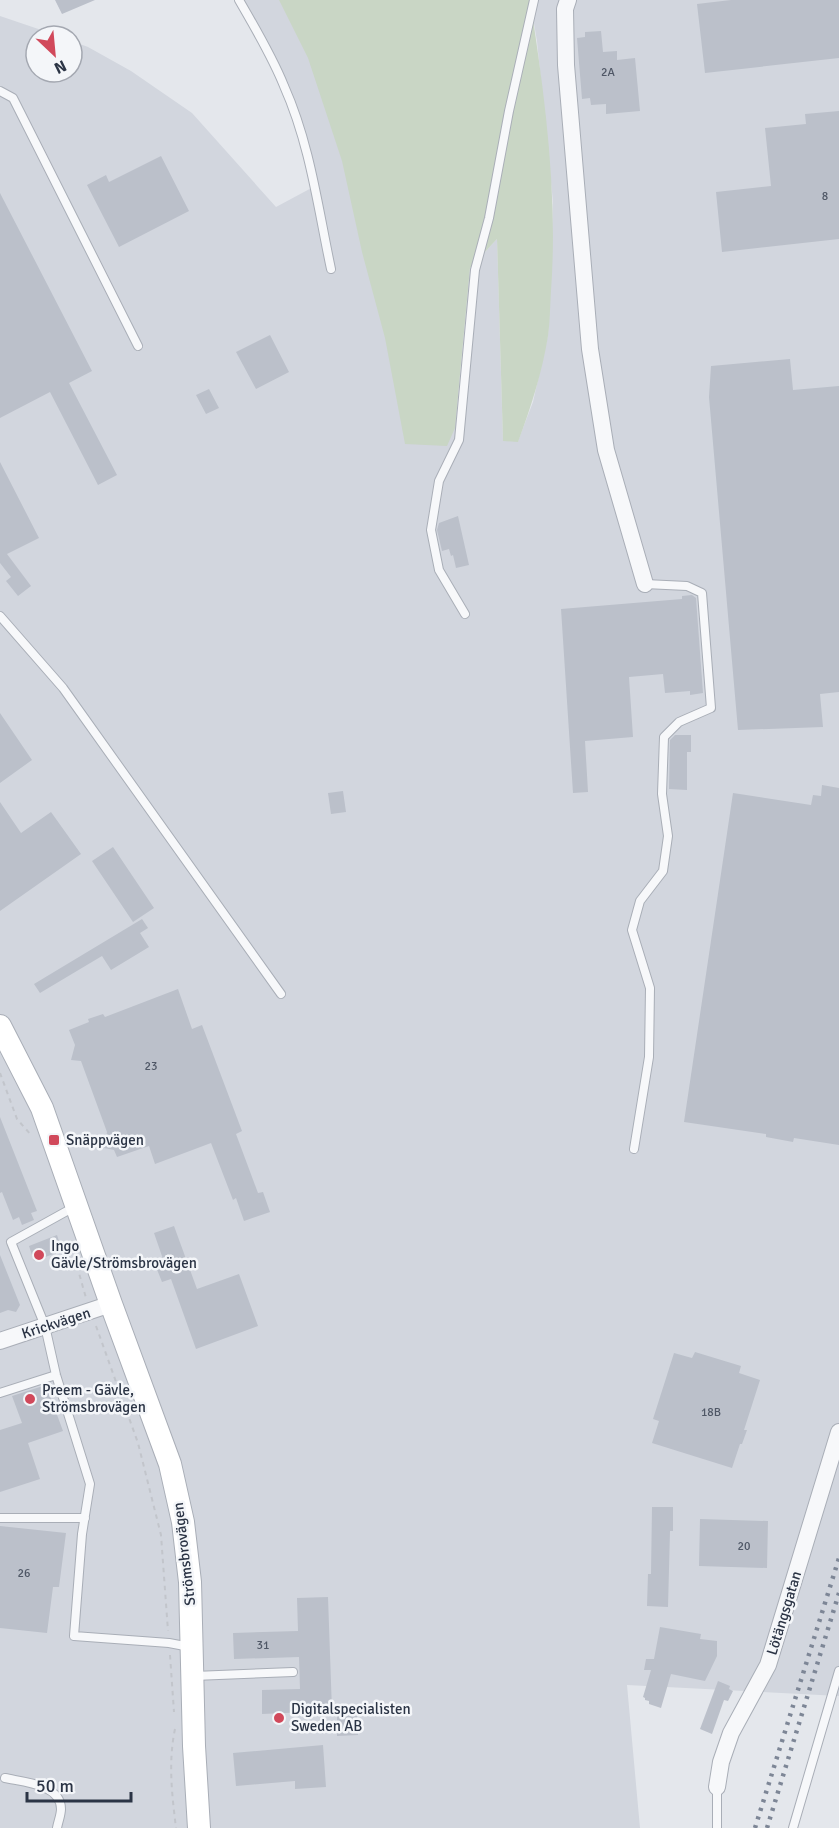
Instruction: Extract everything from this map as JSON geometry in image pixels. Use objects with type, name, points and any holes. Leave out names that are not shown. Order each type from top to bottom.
[{"type":"main road","name":"Strömsbrovägen","points":[[0,1026],[42,1108],[76,1205],[101,1308],[170,1464],[183,1522],[190,1582],[194,1746],[199,1828]]},
{"type":"street","points":[[568,0],[565,9],[566,65],[590,349],[606,450],[645,584]]},
{"type":"street","name":"Krickvägen","points":[[0,1341],[101,1308]]},
{"type":"street","name":"Lötängsgatan","points":[[717,1788],[721,1762],[731,1733],[768,1665],[839,1432]]},
{"type":"lane","points":[[239,0],[285,86],[314,181],[331,269]]},
{"type":"lane","points":[[465,614],[439,570],[431,530],[439,481],[459,440],[475,270],[489,218],[509,111],[534,0]]},
{"type":"lane","points":[[0,91],[13,98],[138,346]]},
{"type":"lane","points":[[634,1149],[649,1057],[650,988],[632,930],[640,901],[663,871],[668,836],[662,794],[664,737],[679,722],[711,708],[702,593],[687,586],[645,584]]},
{"type":"lane","points":[[0,616],[63,688],[281,994]]},
{"type":"lane","points":[[76,1205],[11,1242],[45,1326],[56,1375],[90,1484],[84,1518],[74,1636],[193,1647]]},
{"type":"lane","points":[[0,1393],[56,1375]]},
{"type":"lane","points":[[0,1518],[84,1518]]},
{"type":"lane","points":[[793,1828],[839,1671]]},
{"type":"lane","points":[[193,1676],[293,1672]]},
{"type":"lane","points":[[5,1778],[52,1791],[59,1799],[62,1808],[57,1828]]},
{"type":"lane","points":[[717,1788],[717,1828]]},
{"type":"path","points":[[0,1073],[17,1119],[34,1138]]},
{"type":"path","points":[[75,1258],[101,1308],[161,1535],[174,1717]]},
{"type":"path","points":[[175,1728],[171,1746],[171,1782],[176,1828]]},
{"type":"shaded area","points":[[244,0],[475,0],[456,428],[470,268],[497,239],[503,441],[518,441],[533,402],[548,335],[553,202],[537,41],[530,0],[839,0],[839,1696],[627,1685],[640,1828],[0,1828],[0,16],[24,24],[24,84],[84,84],[84,46],[88,47],[131,71],[192,113],[276,207],[317,185],[292,101],[259,26]]},
{"type":"green space","points":[[279,0],[530,0],[549,145],[553,255],[546,350],[536,390],[518,442],[503,441],[497,239],[470,268],[455,428],[447,446],[405,444],[385,338],[362,252],[342,161],[308,58]]},
{"type":"building","points":[[55,0],[95,0],[62,14]]},
{"type":"building","points":[[731,0],[839,0],[839,58],[705,73],[697,4]]},
{"type":"building","points":[[601,31],[603,52],[617,51],[617,60],[635,58],[640,111],[606,114],[606,104],[591,105],[590,98],[582,99],[577,38],[585,37],[585,32]]},
{"type":"building","points":[[839,111],[839,239],[722,252],[716,192],[771,186],[765,128],[806,124],[805,114]]},
{"type":"building","points":[[161,156],[189,211],[119,247],[87,185],[106,175],[109,182]]},
{"type":"building","points":[[0,193],[92,371],[69,383],[117,475],[98,485],[50,392],[0,418]]},
{"type":"building","points":[[270,335],[289,372],[256,389],[236,352]]},
{"type":"building","points":[[790,359],[793,390],[839,386],[839,692],[820,694],[823,727],[738,730],[709,397],[711,366]]},
{"type":"building","points":[[209,389],[219,408],[206,414],[196,395]]},
{"type":"building","points":[[0,462],[39,538],[7,554],[31,586],[18,596],[6,581],[11,577],[0,563]]},
{"type":"building","points":[[458,516],[469,565],[456,568],[449,549],[442,551],[437,530],[439,523]]},
{"type":"building","points":[[692,595],[696,598],[703,693],[690,695],[690,691],[665,693],[663,674],[629,677],[633,737],[585,741],[588,792],[573,793],[561,609],[682,599],[682,596]]},
{"type":"building","points":[[0,713],[32,760],[0,783]]},
{"type":"building","points":[[675,735],[691,735],[691,752],[687,752],[687,790],[669,789],[670,740]]},
{"type":"building","points":[[822,785],[839,788],[839,1145],[794,1138],[793,1142],[766,1137],[766,1134],[684,1122],[733,793],[811,805],[813,795],[821,796]]},
{"type":"building","points":[[343,791],[346,812],[331,814],[328,793]]},
{"type":"building","points":[[0,802],[21,833],[51,812],[81,854],[0,911]]},
{"type":"building","points":[[113,847],[154,908],[133,922],[92,861]]},
{"type":"building","points":[[142,919],[148,928],[140,933],[149,947],[111,970],[102,956],[40,993],[34,984]]},
{"type":"building","points":[[178,989],[192,1029],[202,1025],[242,1131],[236,1134],[258,1193],[263,1192],[270,1212],[244,1221],[236,1198],[233,1200],[211,1143],[155,1164],[149,1146],[117,1157],[114,1150],[104,1148],[107,1132],[81,1061],[71,1060],[75,1045],[69,1030],[89,1022],[88,1019],[103,1014],[105,1017]]},
{"type":"building","points":[[0,1117],[37,1211],[31,1213],[34,1220],[22,1225],[19,1217],[13,1220],[2,1192],[0,1193]]},
{"type":"building","points":[[174,1226],[197,1289],[239,1274],[258,1326],[196,1349],[171,1279],[162,1282],[154,1262],[163,1259],[154,1233]]},
{"type":"building","points":[[57,1235],[62,1251],[34,1261],[29,1246]]},
{"type":"building","points":[[0,1255],[20,1305],[16,1312],[8,1310],[0,1313]]},
{"type":"building","points":[[695,1352],[741,1366],[739,1373],[760,1380],[744,1430],[747,1430],[732,1468],[652,1443],[659,1421],[653,1419],[674,1353],[692,1358]]},
{"type":"building","points":[[46,1385],[63,1431],[28,1443],[40,1479],[0,1492],[0,1430],[22,1423],[12,1396]]},
{"type":"building","points":[[652,1507],[673,1507],[668,1607],[647,1606],[648,1574],[651,1574]]},
{"type":"building","points":[[700,1519],[768,1521],[767,1568],[699,1566]]},
{"type":"building","points":[[0,1526],[66,1533],[59,1587],[53,1587],[47,1633],[0,1628]]},
{"type":"building","points":[[328,1597],[332,1711],[262,1714],[262,1690],[300,1689],[299,1657],[234,1659],[233,1633],[298,1631],[297,1598]]},
{"type":"building","points":[[660,1627],[701,1634],[700,1639],[717,1641],[717,1656],[705,1681],[671,1674],[661,1708],[649,1704],[649,1701],[643,1697],[651,1670],[644,1670],[646,1659],[654,1659]]},
{"type":"building","points":[[718,1681],[730,1686],[729,1689],[733,1691],[728,1701],[724,1700],[712,1734],[700,1729]]},
{"type":"building","points":[[357,1715],[358,1735],[337,1736],[337,1716]]},
{"type":"building","points":[[323,1745],[326,1787],[295,1789],[295,1781],[236,1786],[233,1753]]},
{"type":"railway","points":[[755,1828],[839,1558]]},
{"type":"railway","points":[[767,1828],[839,1593]]},
{"type":"place","name":"Snäppvägen","points":[[54,1140]]},
{"type":"place","name":"Ingo Gävle/Strömsbrovägen","points":[[39,1255]]},
{"type":"place","name":"Preem - Gävle, Strömsbrovägen","points":[[30,1399]]},
{"type":"place","name":"Digitalspecialisten Sweden AB","points":[[279,1718]]}]
